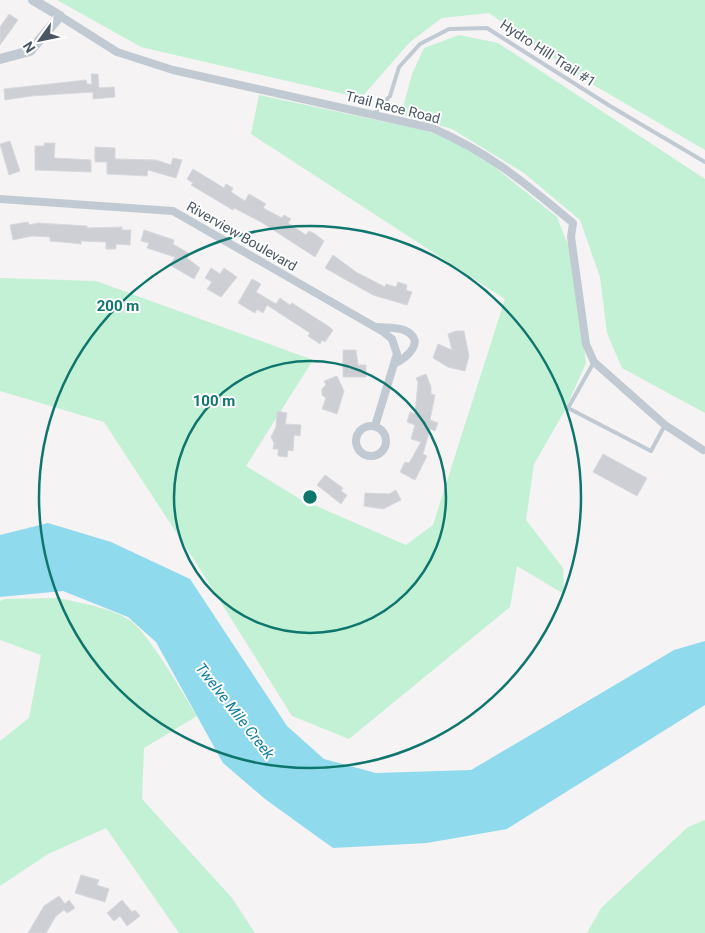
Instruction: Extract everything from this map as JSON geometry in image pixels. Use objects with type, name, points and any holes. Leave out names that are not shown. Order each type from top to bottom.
[{"type":"street","points":[[0,59],[30,51],[60,16],[33,0]]},
{"type":"street","name":"Trail Race Road","points":[[60,16],[117,52],[173,70],[432,128],[463,141],[507,168],[573,223],[571,237],[586,344],[594,362],[665,425],[704,451]]},
{"type":"street","name":"Riverview Boulevard","points":[[0,199],[173,211],[386,334],[393,342],[397,354],[375,426]]},
{"type":"street","name":"Riverview Boulevard","points":[[370,326],[404,330],[412,337],[414,346],[411,353],[394,364]]},
{"type":"street","points":[[375,426],[384,433],[385,446],[380,454],[366,456],[358,450],[356,436],[362,428],[375,426]]},
{"type":"lane","name":"Hydro Hill Trail #1","points":[[374,115],[390,96],[399,67],[420,44],[449,29],[487,28],[610,106],[705,162]]},
{"type":"lane","points":[[594,362],[568,408],[651,451],[665,425]]},
{"type":"green space","points":[[57,0],[705,0],[705,150],[585,80],[489,13],[442,18],[410,42],[361,98],[141,47]]},
{"type":"green space","points":[[459,35],[498,43],[705,179],[705,413],[622,368],[607,333],[600,277],[580,220],[524,173],[452,129],[401,115],[412,74],[424,48]]},
{"type":"green space","points":[[259,95],[428,131],[476,152],[557,217],[574,260],[586,363],[564,412],[534,464],[526,520],[563,568],[564,594],[517,566],[510,607],[349,739],[292,716],[193,558],[104,422],[0,391],[0,278],[96,281],[313,360],[246,466],[300,499],[406,545],[433,525],[505,299],[251,134]]},
{"type":"green space","points":[[58,598],[111,611],[128,619],[155,649],[197,716],[144,748],[142,799],[232,898],[255,933],[179,933],[106,828],[48,854],[0,886],[0,741],[29,718],[41,655],[0,640],[0,601],[5,599]]},
{"type":"green space","points":[[705,820],[705,933],[587,933],[601,908],[688,827]]},
{"type":"water","name":"Twelve Mile Creek","points":[[48,523],[111,542],[190,579],[287,726],[324,759],[376,773],[471,770],[674,650],[705,641],[705,705],[507,829],[427,843],[333,848],[265,799],[223,763],[156,642],[128,617],[63,591],[0,597],[0,535]]},
{"type":"building","points":[[9,14],[18,20],[0,45],[0,27]]},
{"type":"building","points":[[91,74],[98,74],[99,88],[114,87],[115,97],[93,99],[93,92],[31,96],[5,100],[4,89],[86,80],[87,84],[92,84]]},
{"type":"building","points":[[10,141],[20,171],[9,175],[0,144]]},
{"type":"building","points":[[44,143],[55,143],[54,158],[91,160],[91,172],[35,170],[35,146],[44,146]]},
{"type":"building","points":[[95,147],[115,148],[115,159],[156,160],[171,165],[173,158],[182,160],[176,178],[148,170],[147,176],[107,174],[107,162],[95,162]]},
{"type":"building","points":[[193,169],[224,188],[226,184],[233,188],[231,192],[245,201],[249,194],[266,204],[263,208],[282,218],[284,215],[291,219],[288,223],[306,235],[309,231],[315,234],[324,241],[315,257],[261,222],[234,208],[233,210],[191,185],[193,183],[187,179]]},
{"type":"building","points":[[28,222],[29,225],[38,223],[87,226],[87,228],[122,227],[122,230],[131,230],[130,245],[116,244],[116,249],[106,249],[106,242],[81,241],[81,244],[50,241],[50,237],[32,236],[13,240],[10,225]]},
{"type":"building","points":[[144,230],[174,240],[173,244],[190,254],[187,258],[200,268],[194,279],[170,265],[175,257],[147,248],[149,243],[141,241]]},
{"type":"building","points":[[333,255],[356,272],[385,287],[386,284],[396,287],[398,282],[407,285],[406,290],[412,292],[407,305],[373,295],[325,268]]},
{"type":"building","points":[[211,268],[220,274],[224,268],[237,277],[221,297],[207,289],[212,282],[205,278]]},
{"type":"building","points":[[252,279],[261,284],[256,292],[276,304],[280,298],[290,305],[292,303],[333,330],[325,342],[322,340],[320,344],[308,336],[310,333],[267,305],[263,313],[257,309],[255,313],[238,303]]},
{"type":"building","points":[[464,331],[469,356],[465,371],[448,367],[433,358],[438,344],[452,350],[448,334]]},
{"type":"building","points":[[343,350],[356,350],[358,365],[366,365],[366,377],[343,377]]},
{"type":"building","points":[[426,374],[431,387],[431,394],[435,395],[430,420],[438,423],[435,431],[430,429],[423,454],[427,456],[415,480],[400,472],[405,462],[409,463],[421,442],[411,439],[415,425],[407,422],[410,412],[415,414],[418,382],[416,378]]},
{"type":"building","points":[[337,376],[344,391],[337,414],[322,409],[326,398],[322,395],[322,389],[326,385],[324,381]]},
{"type":"building","points":[[277,411],[287,413],[285,424],[301,425],[300,436],[294,435],[293,451],[288,450],[287,457],[278,456],[278,449],[273,449],[274,443],[271,437],[276,427]]},
{"type":"building","points":[[603,454],[647,478],[637,496],[593,472]]},
{"type":"building","points":[[325,475],[343,488],[341,491],[347,495],[341,504],[317,485]]},
{"type":"building","points":[[396,490],[401,500],[383,509],[364,506],[365,493],[389,494]]},
{"type":"building","points":[[81,875],[99,880],[97,885],[109,889],[105,902],[75,893]]},
{"type":"building","points":[[59,896],[65,904],[69,900],[75,908],[67,913],[64,910],[56,916],[46,933],[28,933],[44,906]]},
{"type":"building","points":[[122,900],[132,912],[135,910],[140,916],[127,926],[120,916],[114,921],[107,913]]}]
